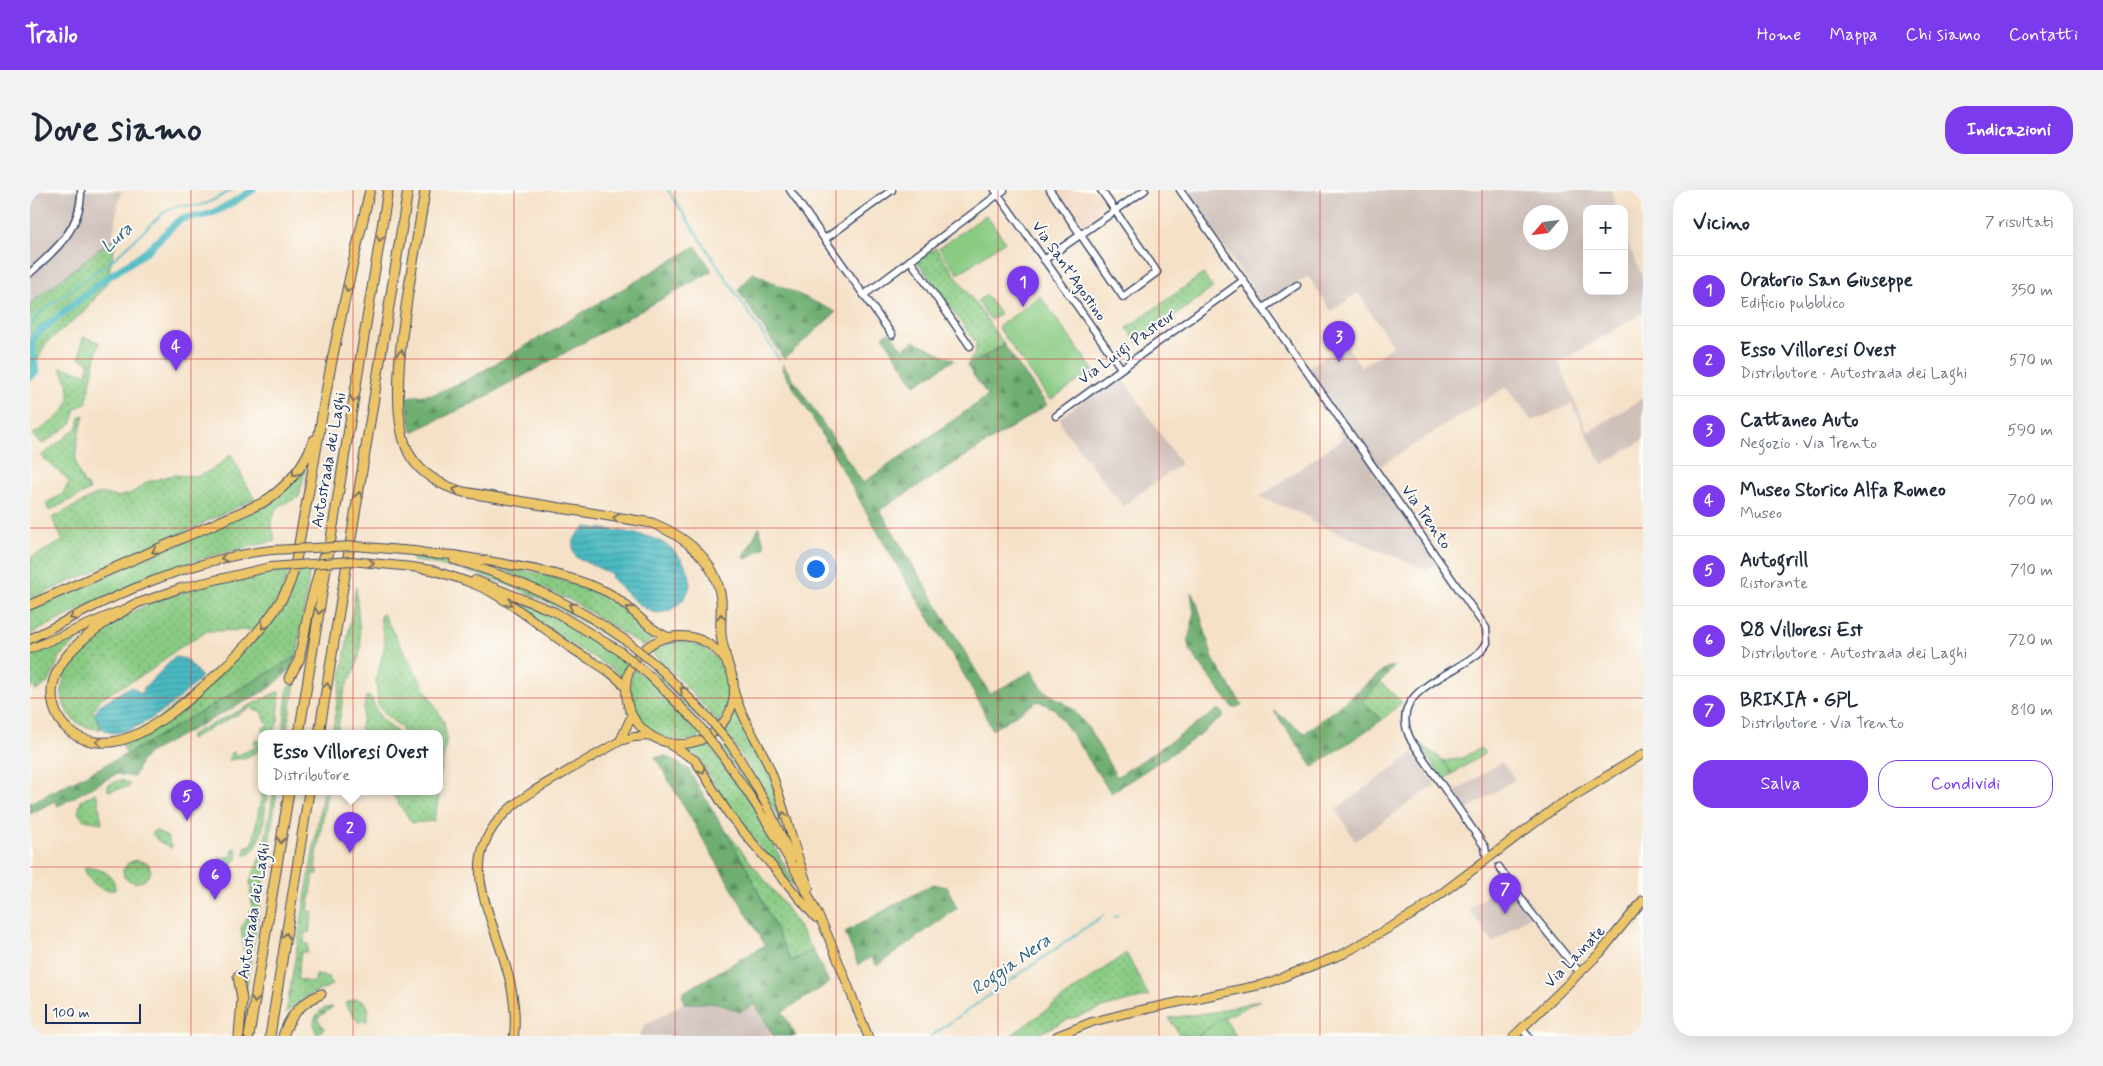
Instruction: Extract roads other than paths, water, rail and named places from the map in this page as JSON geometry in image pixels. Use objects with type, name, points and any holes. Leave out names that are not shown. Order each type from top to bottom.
[{"type":"highway","points":[[135,604],[104,622],[75,644],[60,663],[53,680],[53,704],[60,721],[74,735],[89,742],[100,743],[122,740],[146,730],[171,714],[251,641],[274,613],[286,591],[293,571],[326,396],[370,190]]},
{"type":"highway","name":"Autostrada dei Laghi","points":[[300,730],[388,190]]},
{"type":"highway","points":[[320,730],[408,190]]},
{"type":"highway","points":[[425,190],[399,371],[400,423],[410,455],[419,468],[447,487],[464,492],[652,523],[680,536],[700,552],[713,573],[720,598],[721,632],[728,665]]},
{"type":"highway","points":[[30,605],[186,538],[274,495],[284,487],[309,455],[326,396]]},
{"type":"highway","points":[[289,678],[299,660],[310,605],[333,526]]},
{"type":"highway","name":"Autostrada dei Laghi","points":[[249,1036],[289,795]]},
{"type":"highway","points":[[270,1036],[310,795]]},
{"type":"highway","points":[[238,976],[242,1000],[239,1036]]},
{"type":"highway","points":[[283,1036],[291,1017],[299,1007],[321,994]]},
{"type":"main road","points":[[30,638],[86,610],[170,574],[234,556],[272,550],[354,546],[455,556],[586,582],[610,594],[653,631],[668,637]]},
{"type":"main road","points":[[434,554],[505,576],[553,597],[593,618],[628,642],[657,666],[732,745],[778,826],[801,884]]},
{"type":"main road","points":[[30,649],[135,604],[181,588],[270,567],[351,561],[412,567],[467,577],[537,603],[585,628],[620,651],[650,676],[697,723],[721,754],[753,802],[824,927]]},
{"type":"main road","points":[[432,570],[476,585],[496,595],[570,647],[609,670],[626,688]]},
{"type":"main road","points":[[824,927],[730,816],[695,760],[651,736],[640,727],[632,715],[627,702],[628,674],[638,656],[655,642],[668,637],[696,638],[709,644],[720,653],[728,665],[733,678],[734,692],[739,708],[755,735],[772,774],[797,859],[868,1036]]},
{"type":"main road","points":[[664,742],[692,743],[706,738],[717,730],[726,719],[734,692]]},
{"type":"main road","points":[[620,741],[632,715]]},
{"type":"main road","points":[[514,1036],[516,1015],[512,987],[484,899],[480,873],[482,851],[487,836],[506,810],[525,795],[620,741],[634,737],[651,736]]},
{"type":"main road","points":[[1057,1036],[1092,1022],[1224,994],[1305,970],[1343,954],[1395,926],[1432,902],[1496,851],[1584,788],[1643,754]]},
{"type":"main road","name":"Via Lainate","points":[[1514,1036],[1580,973],[1618,932],[1643,900]]},
{"type":"street","points":[[30,274],[74,227],[81,201],[81,190]]},
{"type":"street","points":[[790,190],[892,335]]},
{"type":"street","points":[[825,239],[892,190]]},
{"type":"street","points":[[1050,190],[1123,297],[1157,272],[1101,190]]},
{"type":"street","points":[[1044,260],[1145,190]]},
{"type":"street","name":"Via Trento","points":[[1180,190],[1486,628],[1486,643],[1482,650],[1413,698],[1404,714],[1404,724],[1412,742],[1485,846]]},
{"type":"street","points":[[864,295],[999,192]]},
{"type":"street","name":"Via Sant'Agostino","points":[[999,192],[1120,368]]},
{"type":"street","points":[[910,260],[970,346]]},
{"type":"street","name":"Via Luigi Pasteur","points":[[1056,416],[1244,280]]},
{"type":"street","points":[[1263,308],[1297,285]]},
{"type":"street","points":[[1485,846],[1496,851]]},
{"type":"street","points":[[1485,846],[1487,858]]},
{"type":"street","points":[[1499,867],[1530,911],[1580,973]]},
{"type":"street","points":[[1522,1029],[1528,1036]]},
{"type":"water","points":[[587,527],[643,535],[672,549],[683,562],[690,578],[688,592],[684,598],[673,608],[660,613],[647,610],[641,606],[611,578],[612,574],[577,558],[574,554],[574,540],[579,532]]},
{"type":"water","points":[[175,657],[186,659],[201,676],[195,684],[159,713],[131,729],[119,733],[109,732],[104,729],[95,714],[100,705],[128,688],[132,687],[141,694],[145,687]]},
{"type":"waterway","name":"Lura","points":[[30,327],[38,314],[116,257],[163,213],[179,205],[197,206],[208,203],[232,190]]},
{"type":"waterway","points":[[30,377],[36,372],[32,344],[36,334],[104,280],[146,252],[179,220],[212,213],[253,190]]},
{"type":"waterway","points":[[668,190],[779,359]]},
{"type":"waterway","name":"Roggia Nera","points":[[931,1036],[1104,915]]},
{"type":"place","name":"Oratorio San Giuseppe","points":[[1023,307]]},
{"type":"place","name":"Cattaneo Auto","points":[[1339,362]]},
{"type":"place","name":"Museo Storico Alfa Romeo","points":[[176,371]]},
{"type":"place","name":"Autogrill","points":[[187,821]]},
{"type":"place","name":"Esso Villoresi Ovest","points":[[350,853]]},
{"type":"place","name":"Q8 Villoresi Est","points":[[215,900]]},
{"type":"place","name":"BRIXIA • GPL","points":[[1505,914]]}]
